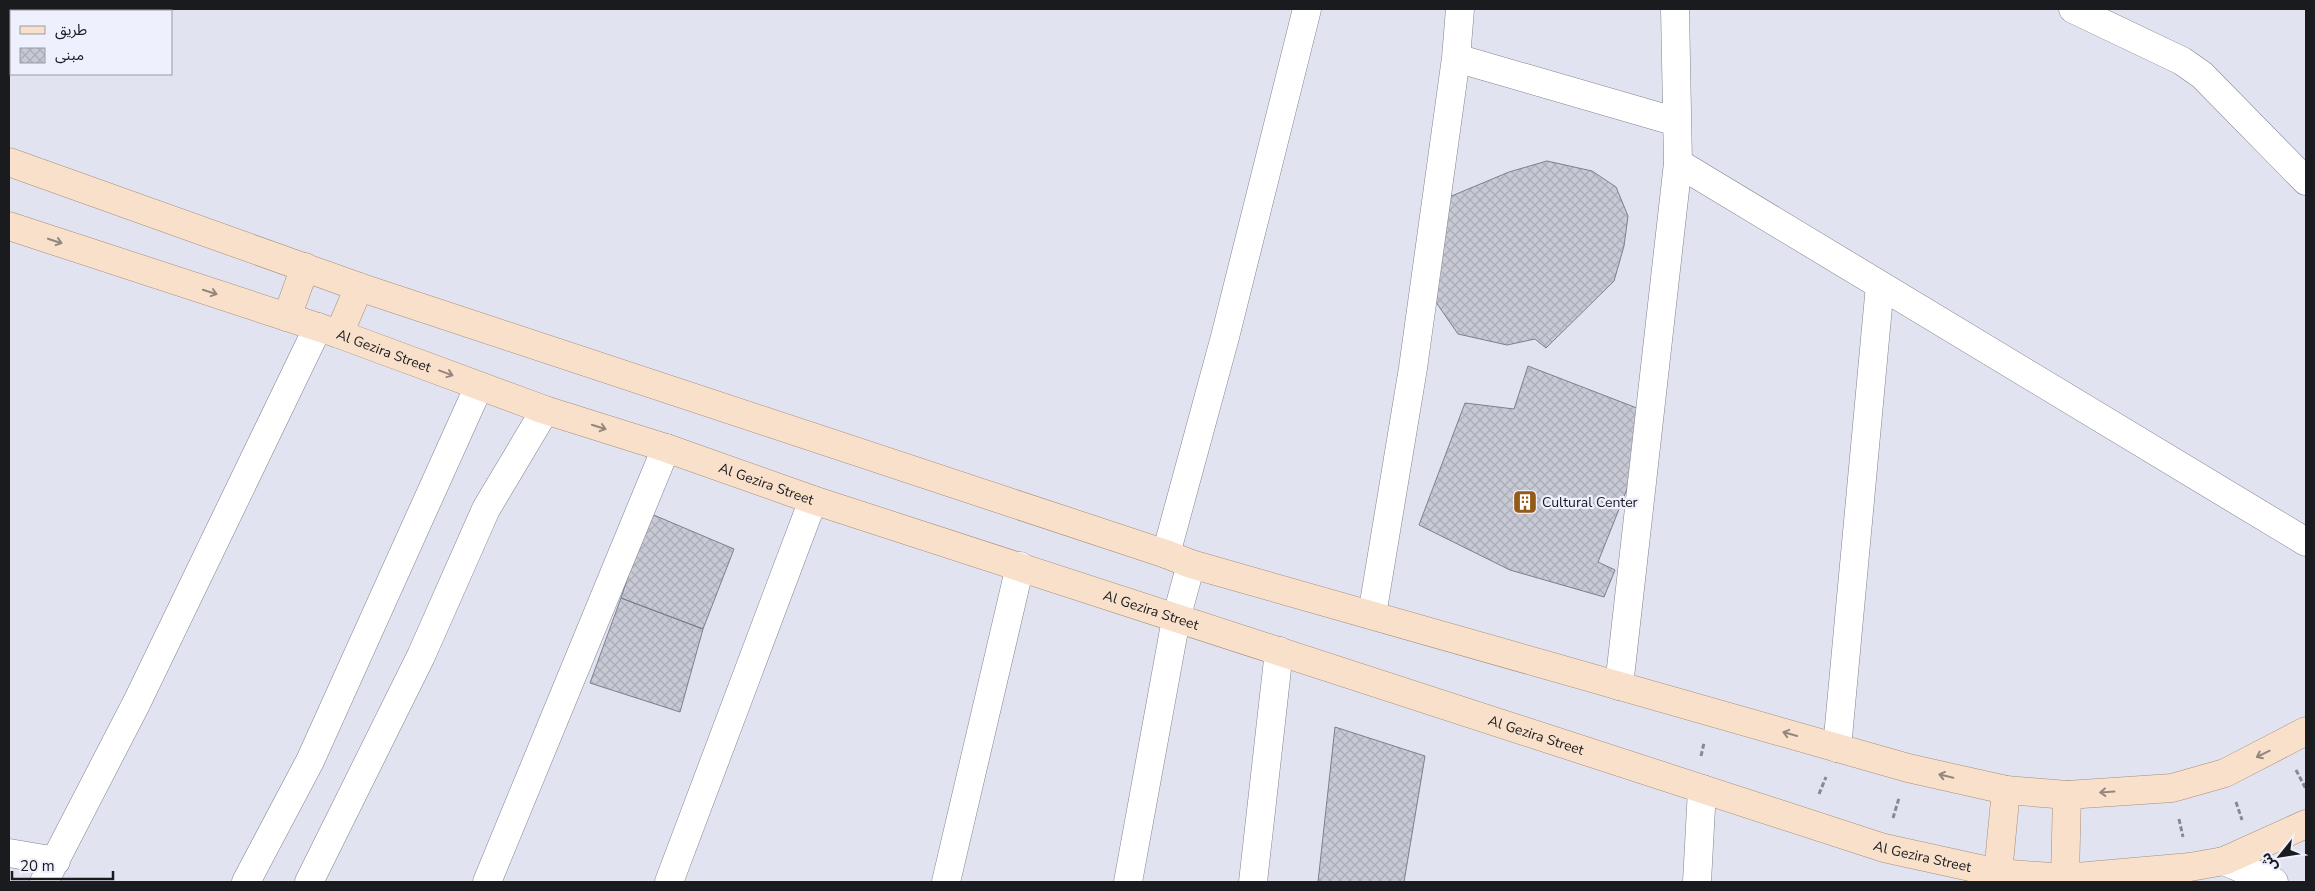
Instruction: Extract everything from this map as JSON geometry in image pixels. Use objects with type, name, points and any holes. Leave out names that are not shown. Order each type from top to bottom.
[{"type":"main road","points":[[9,162],[359,287],[1166,554],[1191,564],[1908,768],[2006,790],[2067,795],[2172,788],[2225,773],[2306,731]]},
{"type":"main road","name":"Al Gezira Street","points":[[9,226],[329,330],[544,410],[666,448],[813,500],[1884,848],[1998,873],[2065,878],[2190,867],[2224,861],[2306,824]]},
{"type":"main road","points":[[287,317],[305,267]]},
{"type":"main road","points":[[329,330],[359,287]]},
{"type":"main road","points":[[1998,873],[2006,790]]},
{"type":"main road","points":[[2065,878],[2067,795]]},
{"type":"street","points":[[1166,554],[1228,327],[1307,9]]},
{"type":"street","points":[[1372,615],[1412,368],[1456,58],[1460,9]]},
{"type":"street","points":[[1619,686],[1678,163],[1675,9]]},
{"type":"street","points":[[2073,9],[2182,62],[2202,75],[2306,181]]},
{"type":"street","points":[[1456,58],[1677,122]]},
{"type":"street","points":[[1678,163],[2306,542]]},
{"type":"street","points":[[1837,748],[1880,285]]},
{"type":"street","points":[[9,853],[50,871],[329,330]]},
{"type":"street","points":[[246,882],[310,761],[480,386]]},
{"type":"street","points":[[309,882],[421,656],[486,509],[544,410]]},
{"type":"street","points":[[487,882],[666,448]]},
{"type":"street","points":[[669,882],[813,500]]},
{"type":"street","points":[[1128,882],[1176,619],[1191,564]]},
{"type":"street","points":[[946,882],[1020,566]]},
{"type":"street","points":[[1253,882],[1279,651]]},
{"type":"street","points":[[1697,882],[1698,787]]},
{"type":"street","points":[[2224,861],[2274,882]]},
{"type":"path","points":[[1698,787],[1712,712]]},
{"type":"path","points":[[1808,823],[1837,748]]},
{"type":"path","points":[[1884,848],[1908,768]]},
{"type":"path","points":[[2225,773],[2253,848]]},
{"type":"path","points":[[2172,788],[2190,867]]},
{"type":"building","points":[[1547,161],[1592,171],[1616,187],[1628,216],[1624,246],[1614,281],[1546,348],[1535,339],[1507,345],[1458,334],[1431,295],[1442,200],[1509,172]]},
{"type":"building","name":"Cultural Center","points":[[1528,366],[1642,410],[1631,479],[1598,562],[1615,570],[1604,597],[1510,570],[1419,525],[1465,403],[1514,409]]},
{"type":"building","points":[[649,513],[734,549],[703,629],[621,598]]},
{"type":"building","points":[[621,598],[703,629],[680,712],[590,683]]},
{"type":"building","points":[[1335,727],[1425,756],[1404,882],[1318,882]]},
{"type":"place","name":"Cultural Center","points":[[1525,502]]}]
